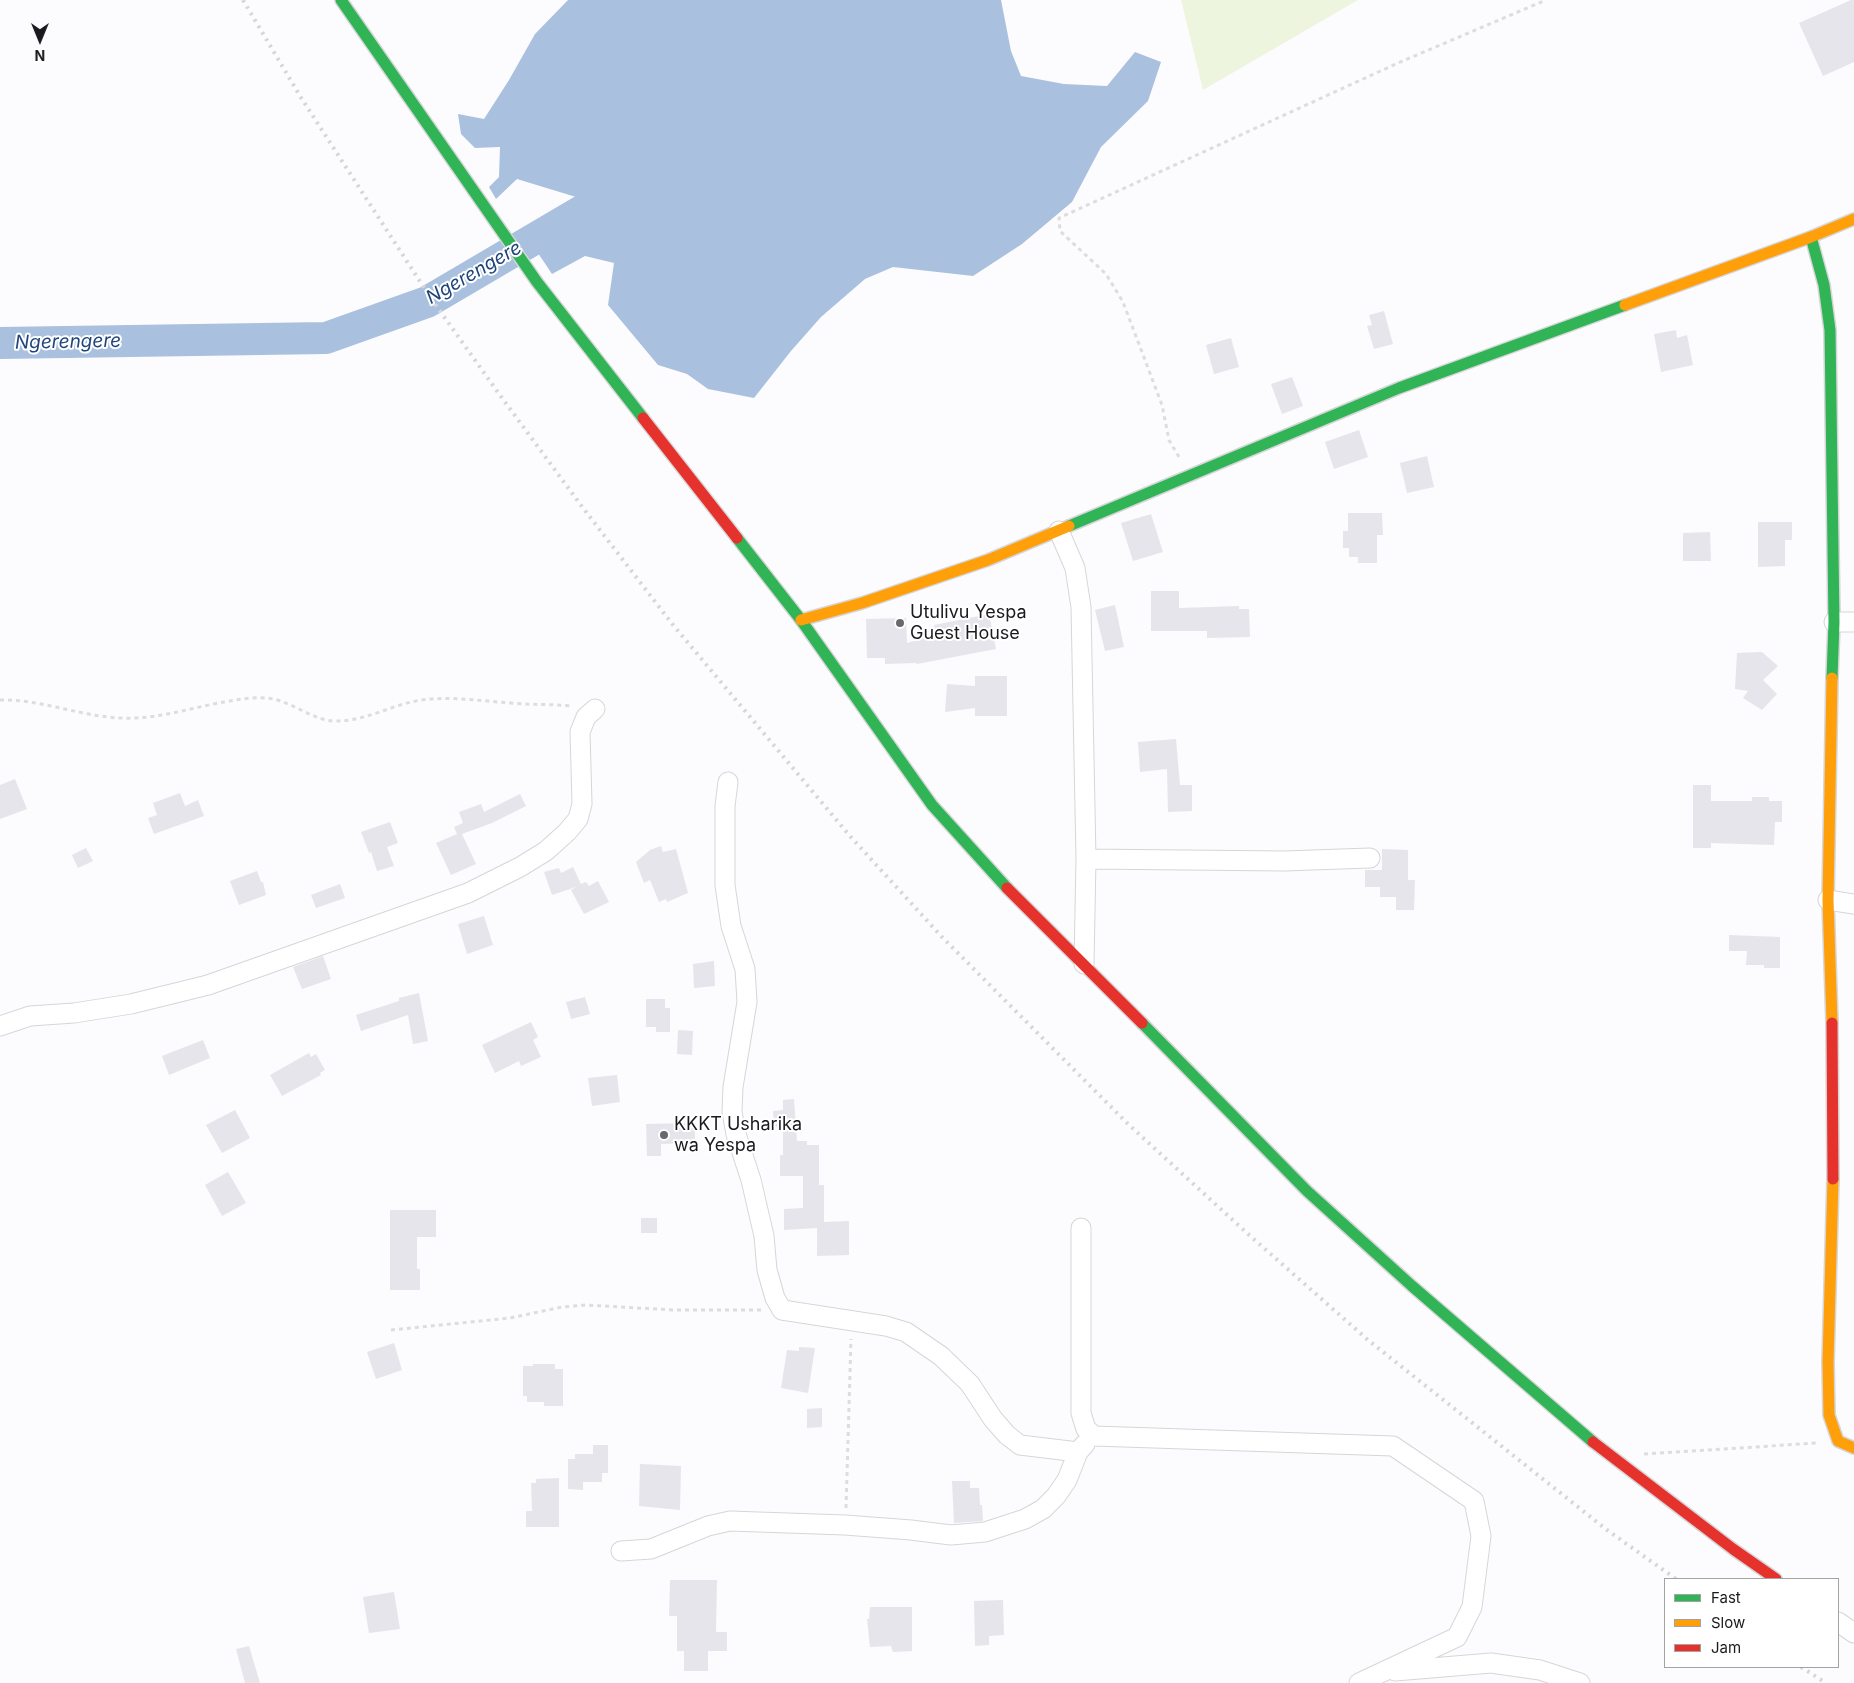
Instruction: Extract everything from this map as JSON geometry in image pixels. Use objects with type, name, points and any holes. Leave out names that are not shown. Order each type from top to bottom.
[{"type":"street","points":[[340,0],[537,282],[801,620],[932,805],[1001,882],[1307,1191],[1412,1286],[1609,1456],[1733,1550],[1775,1578]]},
{"type":"street","points":[[801,620],[862,603],[988,560],[1399,388],[1811,237],[1854,219]]},
{"type":"street","points":[[1811,237],[1824,285],[1830,330],[1834,622],[1830,731],[1828,900],[1832,1029],[1833,1208],[1828,1362],[1829,1415],[1838,1442],[1854,1448]]},
{"type":"street","points":[[1059,531],[1075,568],[1080,607],[1086,859],[1084,964]]},
{"type":"street","points":[[1834,622],[1854,622]]},
{"type":"street","points":[[0,1026],[30,1016],[74,1014],[131,1004],[208,985],[468,893],[520,867],[546,851],[578,819],[582,804],[580,732],[586,717],[595,709]]},
{"type":"street","points":[[728,782],[724,806],[725,885],[731,926],[745,969],[747,1002],[732,1112],[736,1134],[751,1180],[764,1236],[767,1270],[775,1298],[782,1310],[886,1326],[906,1332],[941,1356],[970,1384],[993,1419],[1007,1435],[1020,1445],[1078,1452]]},
{"type":"street","points":[[1086,859],[1284,861],[1370,858]]},
{"type":"street","points":[[1828,900],[1854,904]]},
{"type":"street","points":[[1080,1228],[1081,1413],[1086,1429],[1094,1436],[1393,1446],[1474,1502],[1481,1536],[1472,1607],[1457,1637],[1359,1683]]},
{"type":"street","points":[[621,1551],[651,1549],[708,1526],[730,1521],[845,1525],[951,1535],[986,1532],[1007,1526],[1043,1509],[1056,1496],[1067,1480],[1078,1452],[1094,1436]]},
{"type":"street","points":[[1839,1623],[1854,1633]]},
{"type":"street","points":[[1384,1672],[1491,1663],[1540,1670],[1580,1683]]},
{"type":"path","points":[[1192,476],[1169,440],[1162,405],[1123,302],[1106,274],[1060,231],[1059,218],[1398,63],[1546,0]]},
{"type":"path","points":[[0,700],[25,702],[61,710],[119,718],[149,717],[245,698],[272,699],[330,721],[350,721],[367,717],[392,706],[422,700],[448,698],[514,704],[552,704],[595,709]]},
{"type":"path","points":[[391,1330],[510,1318],[562,1307],[586,1305],[674,1310],[782,1310]]},
{"type":"path","points":[[845,1525],[852,1321]]},
{"type":"path","points":[[1638,1454],[1838,1442]]},
{"type":"green space","points":[[1181,0],[1358,0],[1203,90]]},
{"type":"water","points":[[568,0],[1001,0],[1011,51],[1021,76],[1064,84],[1107,86],[1135,52],[1161,62],[1148,101],[1101,147],[1072,202],[1022,244],[973,276],[893,267],[865,279],[821,317],[754,398],[708,389],[687,374],[658,365],[608,305],[614,263],[585,256],[552,274],[532,244],[574,221],[576,197],[517,179],[496,199],[489,187],[499,177],[500,147],[475,148],[461,134],[458,114],[484,119],[535,34]]},
{"type":"building","points":[[1854,0],[1854,62],[1823,76],[1799,23]]},
{"type":"building","points":[[1384,311],[1393,344],[1374,349],[1367,326],[1372,325],[1369,315]]},
{"type":"building","points":[[1676,330],[1677,338],[1687,335],[1693,365],[1661,372],[1654,334]]},
{"type":"building","points":[[1231,338],[1239,367],[1214,374],[1206,345]]},
{"type":"building","points":[[1292,377],[1303,406],[1282,414],[1271,384]]},
{"type":"building","points":[[1359,430],[1368,457],[1334,469],[1325,442]]},
{"type":"building","points":[[1427,456],[1434,487],[1407,493],[1400,463]]},
{"type":"building","points":[[1348,513],[1382,513],[1383,535],[1377,535],[1377,563],[1358,563],[1358,557],[1349,557],[1349,548],[1343,548],[1343,531],[1348,531]]},
{"type":"building","points":[[1151,514],[1163,552],[1133,561],[1121,523]]},
{"type":"building","points":[[1758,522],[1792,522],[1792,540],[1785,540],[1785,566],[1758,567]]},
{"type":"building","points":[[1710,532],[1711,561],[1683,561],[1683,533]]},
{"type":"building","points":[[1151,591],[1179,591],[1179,608],[1239,606],[1239,609],[1249,609],[1250,637],[1207,638],[1207,631],[1151,631]]},
{"type":"building","points":[[1115,605],[1124,647],[1105,651],[1095,610]]},
{"type":"building","points":[[989,614],[996,649],[917,664],[885,664],[885,658],[867,658],[866,619],[906,618],[907,643],[937,634],[934,625]]},
{"type":"building","points":[[1762,652],[1778,666],[1763,680],[1777,694],[1762,710],[1743,698],[1748,691],[1735,689],[1737,653]]},
{"type":"building","points":[[975,676],[1007,676],[1007,716],[975,716],[975,708],[945,712],[947,684],[975,686]]},
{"type":"building","points":[[1176,739],[1180,785],[1192,785],[1192,811],[1168,812],[1167,769],[1140,772],[1138,742]]},
{"type":"building","points":[[15,779],[27,809],[0,819],[0,785]]},
{"type":"building","points":[[1693,785],[1711,785],[1711,801],[1752,801],[1752,797],[1769,797],[1769,801],[1782,801],[1782,822],[1775,822],[1774,845],[1711,843],[1711,848],[1693,848]]},
{"type":"building","points":[[180,793],[185,806],[198,800],[204,816],[154,834],[148,818],[157,815],[153,803]]},
{"type":"building","points":[[520,794],[526,806],[492,823],[462,834],[476,864],[451,875],[436,843],[457,834],[454,827],[463,823],[459,812],[481,804],[484,812]]},
{"type":"building","points":[[390,822],[398,843],[387,847],[394,866],[377,871],[371,852],[369,853],[361,832]]},
{"type":"building","points":[[661,846],[663,852],[676,849],[688,893],[667,902],[666,899],[659,902],[650,880],[644,883],[636,862],[650,850]]},
{"type":"building","points":[[86,848],[93,861],[78,868],[72,855]]},
{"type":"building","points":[[1382,849],[1408,850],[1408,880],[1415,880],[1414,910],[1396,910],[1396,897],[1380,897],[1380,887],[1365,887],[1365,870],[1382,870]]},
{"type":"building","points":[[573,867],[581,884],[586,882],[589,886],[598,881],[609,902],[584,914],[571,890],[576,887],[552,895],[544,872],[559,868],[561,873]]},
{"type":"building","points":[[257,871],[261,882],[263,882],[266,895],[239,905],[230,881]]},
{"type":"building","points":[[340,884],[345,898],[316,908],[311,895]]},
{"type":"building","points":[[484,916],[493,945],[467,954],[458,924]]},
{"type":"building","points":[[1729,935],[1780,937],[1780,968],[1764,968],[1764,965],[1746,965],[1747,951],[1729,951]]},
{"type":"building","points":[[323,956],[331,979],[302,989],[293,967]]},
{"type":"building","points":[[714,961],[715,986],[694,988],[693,964]]},
{"type":"building","points":[[419,993],[428,1041],[413,1044],[408,1015],[361,1031],[356,1015],[399,1001],[399,998]]},
{"type":"building","points":[[585,997],[590,1014],[571,1019],[566,1002]]},
{"type":"building","points":[[646,999],[665,999],[665,1008],[670,1008],[670,1032],[656,1032],[656,1027],[646,1027]]},
{"type":"building","points":[[531,1022],[538,1037],[533,1040],[541,1057],[521,1066],[519,1061],[495,1073],[482,1045]]},
{"type":"building","points":[[678,1030],[693,1031],[692,1055],[677,1054]]},
{"type":"building","points":[[203,1040],[210,1058],[169,1075],[162,1056]]},
{"type":"building","points":[[309,1053],[311,1057],[316,1054],[325,1070],[320,1073],[321,1075],[282,1096],[270,1075]]},
{"type":"building","points":[[617,1075],[620,1102],[592,1106],[588,1078]]},
{"type":"building","points":[[794,1099],[797,1141],[807,1141],[807,1145],[819,1145],[819,1185],[824,1185],[824,1222],[849,1221],[849,1255],[817,1256],[817,1228],[784,1230],[784,1209],[803,1208],[803,1176],[780,1176],[780,1155],[783,1155],[783,1127],[774,1127],[773,1111],[783,1110],[783,1100]]},
{"type":"building","points":[[235,1110],[250,1138],[222,1153],[206,1125]]},
{"type":"building","points":[[695,1123],[695,1143],[661,1144],[661,1156],[647,1156],[646,1124]]},
{"type":"building","points":[[228,1172],[246,1203],[222,1216],[205,1185]]},
{"type":"building","points":[[390,1210],[436,1210],[436,1237],[417,1237],[417,1269],[420,1269],[420,1290],[390,1290]]},
{"type":"building","points":[[641,1218],[657,1218],[657,1233],[641,1233]]},
{"type":"building","points":[[394,1343],[402,1370],[376,1379],[367,1352]]},
{"type":"building","points":[[799,1347],[815,1348],[808,1393],[781,1388],[787,1350],[799,1351]]},
{"type":"building","points":[[533,1364],[555,1364],[555,1369],[563,1369],[563,1406],[544,1406],[544,1402],[527,1402],[527,1396],[523,1396],[523,1366],[533,1366]]},
{"type":"building","points":[[822,1408],[822,1427],[807,1428],[807,1409]]},
{"type":"building","points":[[593,1445],[608,1445],[608,1473],[602,1473],[602,1482],[583,1482],[583,1490],[568,1489],[568,1459],[575,1459],[575,1454],[593,1454]]},
{"type":"building","points":[[640,1464],[681,1466],[680,1510],[639,1506]]},
{"type":"building","points":[[559,1478],[559,1527],[526,1527],[526,1511],[532,1511],[531,1483],[536,1483],[536,1479]]},
{"type":"building","points":[[952,1481],[970,1481],[970,1488],[979,1488],[983,1521],[954,1523]]},
{"type":"building","points":[[670,1580],[717,1580],[716,1632],[727,1632],[727,1651],[708,1651],[708,1671],[684,1671],[684,1651],[677,1651],[677,1616],[669,1616]]},
{"type":"building","points":[[394,1592],[400,1629],[369,1633],[363,1597]]},
{"type":"building","points":[[1003,1600],[1004,1635],[989,1636],[989,1645],[975,1646],[974,1601]]},
{"type":"building","points":[[870,1607],[912,1607],[912,1651],[893,1652],[891,1646],[870,1647],[867,1619],[869,1619]]},
{"type":"building","points":[[249,1646],[260,1683],[245,1683],[236,1649]]},
{"type":"waterway","name":"Ngerengere","points":[[0,343],[326,338],[427,302],[614,192]]},
{"type":"railway","points":[[243,0],[300,96],[430,297],[502,398],[673,625],[849,835],[942,937],[1129,1125],[1248,1234],[1368,1340],[1607,1530],[1675,1578]]},
{"type":"railway","points":[[1803,1668],[1826,1683]]},
{"type":"traffic: fast","points":[[341,0],[537,282],[643,418]]},
{"type":"traffic: fast","points":[[1811,237],[1824,285],[1830,330],[1834,622],[1832,678]]},
{"type":"traffic: fast","points":[[1069,526],[1399,388],[1625,305]]},
{"type":"traffic: fast","points":[[737,538],[801,620],[932,805],[1007,888]]},
{"type":"traffic: fast","points":[[1142,1023],[1307,1191],[1412,1286],[1593,1442]]},
{"type":"traffic: slow","points":[[1625,305],[1811,237],[1854,219]]},
{"type":"traffic: slow","points":[[801,620],[862,603],[988,560],[1069,526]]},
{"type":"traffic: slow","points":[[1832,678],[1828,900],[1832,1023]]},
{"type":"traffic: slow","points":[[1833,1179],[1828,1362],[1829,1415],[1838,1441],[1854,1448]]},
{"type":"traffic: jam","points":[[643,418],[737,538]]},
{"type":"traffic: jam","points":[[1007,888],[1142,1023]]},
{"type":"traffic: jam","points":[[1832,1023],[1833,1179]]},
{"type":"traffic: jam","points":[[1593,1442],[1733,1549],[1775,1578]]},
{"type":"place","name":"Utulivu Yespa Guest House","points":[[900,623]]},
{"type":"place","name":"KKKT Usharika wa Yespa","points":[[664,1135]]}]
